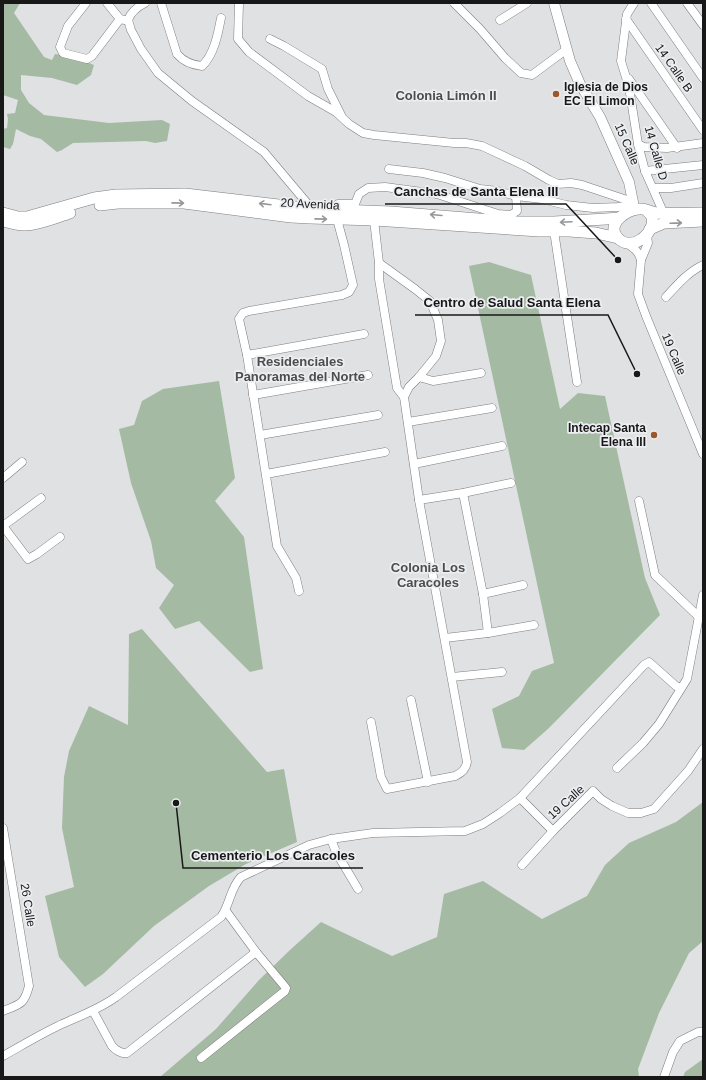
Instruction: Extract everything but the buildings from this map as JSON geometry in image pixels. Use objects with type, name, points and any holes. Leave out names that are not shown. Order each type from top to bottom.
[{"type":"main road","name":"20 Avenida","points":[[3,213],[18,217],[27,217],[94,198],[116,195],[185,194],[312,208],[374,220],[531,231],[596,233],[618,238]]},
{"type":"main road","name":"20 Avenida","points":[[3,221],[26,225],[36,224],[96,205],[118,203],[184,203],[291,217],[391,212],[517,222],[554,222],[619,218]]},
{"type":"main road","points":[[647,211],[651,216],[652,222],[643,239],[628,244],[622,242],[615,234],[614,227],[619,218],[633,205],[647,211],[664,214],[703,213]]},
{"type":"main road","points":[[648,232],[664,223],[703,222]]},
{"type":"street","points":[[86,3],[68,26],[60,47],[63,52],[87,60],[141,4]]},
{"type":"street","points":[[108,3],[124,20],[141,49],[158,73],[192,101],[264,152],[312,208]]},
{"type":"street","points":[[161,3],[177,54],[180,58],[195,66],[202,66],[208,60],[221,18]]},
{"type":"street","points":[[239,3],[238,39],[249,52],[308,96],[336,112],[363,133],[466,143],[482,146],[525,166],[548,180],[558,184],[571,183],[582,185],[633,205]]},
{"type":"street","points":[[454,3],[521,73],[532,75],[567,49]]},
{"type":"street","points":[[500,20],[526,3]]},
{"type":"street","name":"15 Calle","points":[[554,3],[570,60],[580,84],[600,117],[627,176],[633,205]]},
{"type":"street","name":"14 Calle D","points":[[634,3],[627,14],[621,61],[629,87],[638,144],[646,171],[664,214]]},
{"type":"street","points":[[651,3],[703,78]]},
{"type":"street","points":[[687,3],[703,25]]},
{"type":"street","name":"14 Calle B","points":[[626,19],[703,130]]},
{"type":"street","points":[[270,39],[322,69],[328,88],[342,118]]},
{"type":"street","points":[[626,74],[677,148]]},
{"type":"street","points":[[638,144],[644,148],[677,148],[703,143]]},
{"type":"street","points":[[646,171],[703,165]]},
{"type":"street","points":[[389,169],[445,178],[480,189],[542,199],[566,205],[593,208],[633,205]]},
{"type":"street","points":[[653,188],[671,188],[703,182]]},
{"type":"street","name":"20 Avenida","points":[[337,214],[338,204],[355,204],[359,194],[368,188],[385,187],[437,194],[498,214],[511,215],[517,211],[516,196]]},
{"type":"street","points":[[299,591],[296,578],[277,546],[254,395],[239,319],[243,313],[249,311],[342,295],[350,292],[353,285],[337,214]]},
{"type":"street","points":[[371,722],[381,777],[387,789],[428,782],[459,774],[466,767],[467,762],[419,500],[404,397],[397,388],[378,279],[379,263],[374,220]]},
{"type":"street","points":[[554,231],[577,382]]},
{"type":"street","name":"19 Calle","points":[[648,232],[648,243],[641,260],[638,294],[703,454]]},
{"type":"street","points":[[628,244],[636,249],[640,254],[641,260]]},
{"type":"street","points":[[379,263],[430,300],[438,320],[441,340],[436,356],[409,387],[404,397]]},
{"type":"street","points":[[666,297],[683,279],[696,268],[703,265]]},
{"type":"street","points":[[247,355],[364,334]]},
{"type":"street","points":[[419,377],[433,381],[481,373]]},
{"type":"street","points":[[254,395],[368,375]]},
{"type":"street","points":[[408,422],[492,408]]},
{"type":"street","points":[[260,435],[378,415]]},
{"type":"street","points":[[414,464],[502,446]]},
{"type":"street","points":[[266,474],[385,452]]},
{"type":"street","points":[[3,478],[22,462]]},
{"type":"street","points":[[419,500],[463,494],[511,483]]},
{"type":"street","points":[[463,494],[483,594],[488,633]]},
{"type":"street","points":[[41,498],[3,526],[28,559],[60,537]]},
{"type":"street","points":[[639,501],[655,575],[699,617]]},
{"type":"street","points":[[483,594],[523,585]]},
{"type":"street","points":[[617,768],[643,743],[659,724],[686,679],[703,595]]},
{"type":"street","points":[[445,638],[488,633],[534,625]]},
{"type":"street","points":[[3,1056],[57,1026],[93,1011],[116,997],[221,917],[226,911],[237,881],[241,877],[309,845],[331,839],[373,833],[465,831],[484,824],[520,798],[644,664],[649,662],[676,686],[681,688]]},
{"type":"street","points":[[452,677],[502,672]]},
{"type":"street","points":[[411,700],[428,782]]},
{"type":"street","name":"19 Calle","points":[[522,865],[553,830],[593,791],[601,799],[612,806],[628,813],[641,814],[654,808],[688,771],[703,749]]},
{"type":"street","points":[[520,798],[553,830]]},
{"type":"street","name":"26 Calle","points":[[3,828],[29,986],[25,998],[18,1004],[3,1011]]},
{"type":"street","points":[[331,839],[336,852],[358,889]]},
{"type":"street","points":[[201,1058],[285,991],[286,988],[256,952],[226,911]]},
{"type":"street","points":[[93,1011],[112,1046],[124,1053],[127,1053],[256,952]]},
{"type":"street","points":[[664,1077],[672,1052],[680,1041],[698,1032],[703,1032]]},
{"type":"green space","points":[[3,3],[20,3],[14,13],[44,57],[52,60],[55,54],[74,57],[94,65],[91,75],[77,85],[52,78],[21,75],[21,90],[29,103],[44,115],[109,123],[162,120],[170,124],[167,141],[155,143],[146,141],[73,143],[57,152],[41,139],[30,136],[16,129],[13,144],[10,149],[3,147],[3,129],[7,128],[7,114],[15,113],[18,100],[3,95]]},
{"type":"green space","points":[[489,262],[531,275],[560,409],[578,393],[605,396],[645,578],[660,615],[549,728],[524,750],[502,748],[492,709],[519,696],[532,671],[554,663],[469,266]]},
{"type":"green space","points":[[219,381],[235,478],[215,501],[244,537],[263,669],[250,672],[199,621],[175,629],[159,608],[174,585],[156,568],[151,541],[131,483],[119,429],[134,425],[142,401],[163,389]]},
{"type":"green space","points":[[142,629],[267,772],[284,769],[297,842],[246,864],[209,886],[154,926],[103,974],[85,987],[59,957],[45,896],[74,887],[62,828],[64,777],[69,751],[89,706],[128,725],[129,634]]},
{"type":"green space","points":[[703,802],[703,941],[689,953],[659,1013],[638,1069],[639,1077],[160,1077],[216,1029],[259,980],[321,922],[392,956],[437,937],[444,894],[483,881],[542,919],[587,896],[605,865],[629,843],[676,822]]},
{"type":"green space","points":[[703,1059],[703,1077],[683,1077],[685,1072]]},
{"type":"place","name":"Iglesia de Dios EC El Limon","points":[[556,94]]},
{"type":"place","name":"Canchas de Santa Elena III","points":[[618,260]]},
{"type":"place","name":"Centro de Salud Santa Elena","points":[[637,374]]},
{"type":"place","name":"Intecap Santa Elena III","points":[[654,435]]},
{"type":"place","name":"Cementerio Los Caracoles","points":[[176,803]]},
{"type":"district","name":"Colonia Limón II","points":[[446,95]]},
{"type":"district","name":"Residenciales Panoramas del Norte","points":[[300,368]]},
{"type":"district","name":"Colonia Los Caracoles","points":[[428,574]]}]
